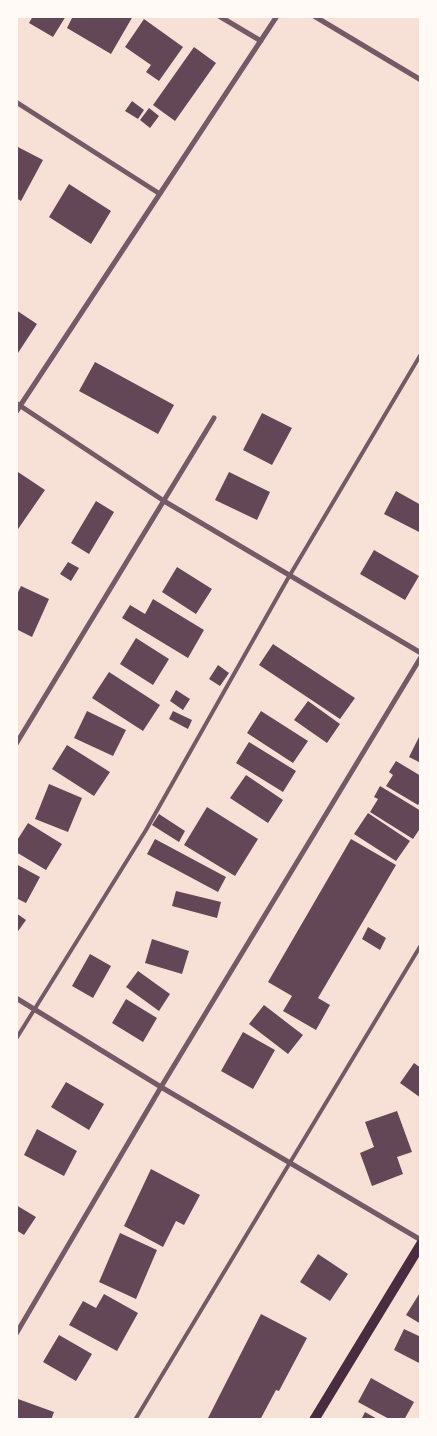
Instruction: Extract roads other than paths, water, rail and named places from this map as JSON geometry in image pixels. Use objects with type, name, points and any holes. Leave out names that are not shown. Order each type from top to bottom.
[{"type":"main road","points":[[314,1420],[421,1242]]},
{"type":"street","points":[[219,16],[261,41]]},
{"type":"street","points":[[16,412],[18,404],[278,16]]},
{"type":"street","points":[[314,16],[421,80]]},
{"type":"street","points":[[16,102],[160,194]]},
{"type":"street","points":[[16,1334],[161,1087],[421,655],[164,501],[18,404]]},
{"type":"street","points":[[16,744],[214,418]]},
{"type":"street","points":[[16,998],[421,1242]]},
{"type":"lane","points":[[16,1039],[146,830],[290,576],[421,354]]},
{"type":"lane","points":[[134,1420],[421,945]]}]
